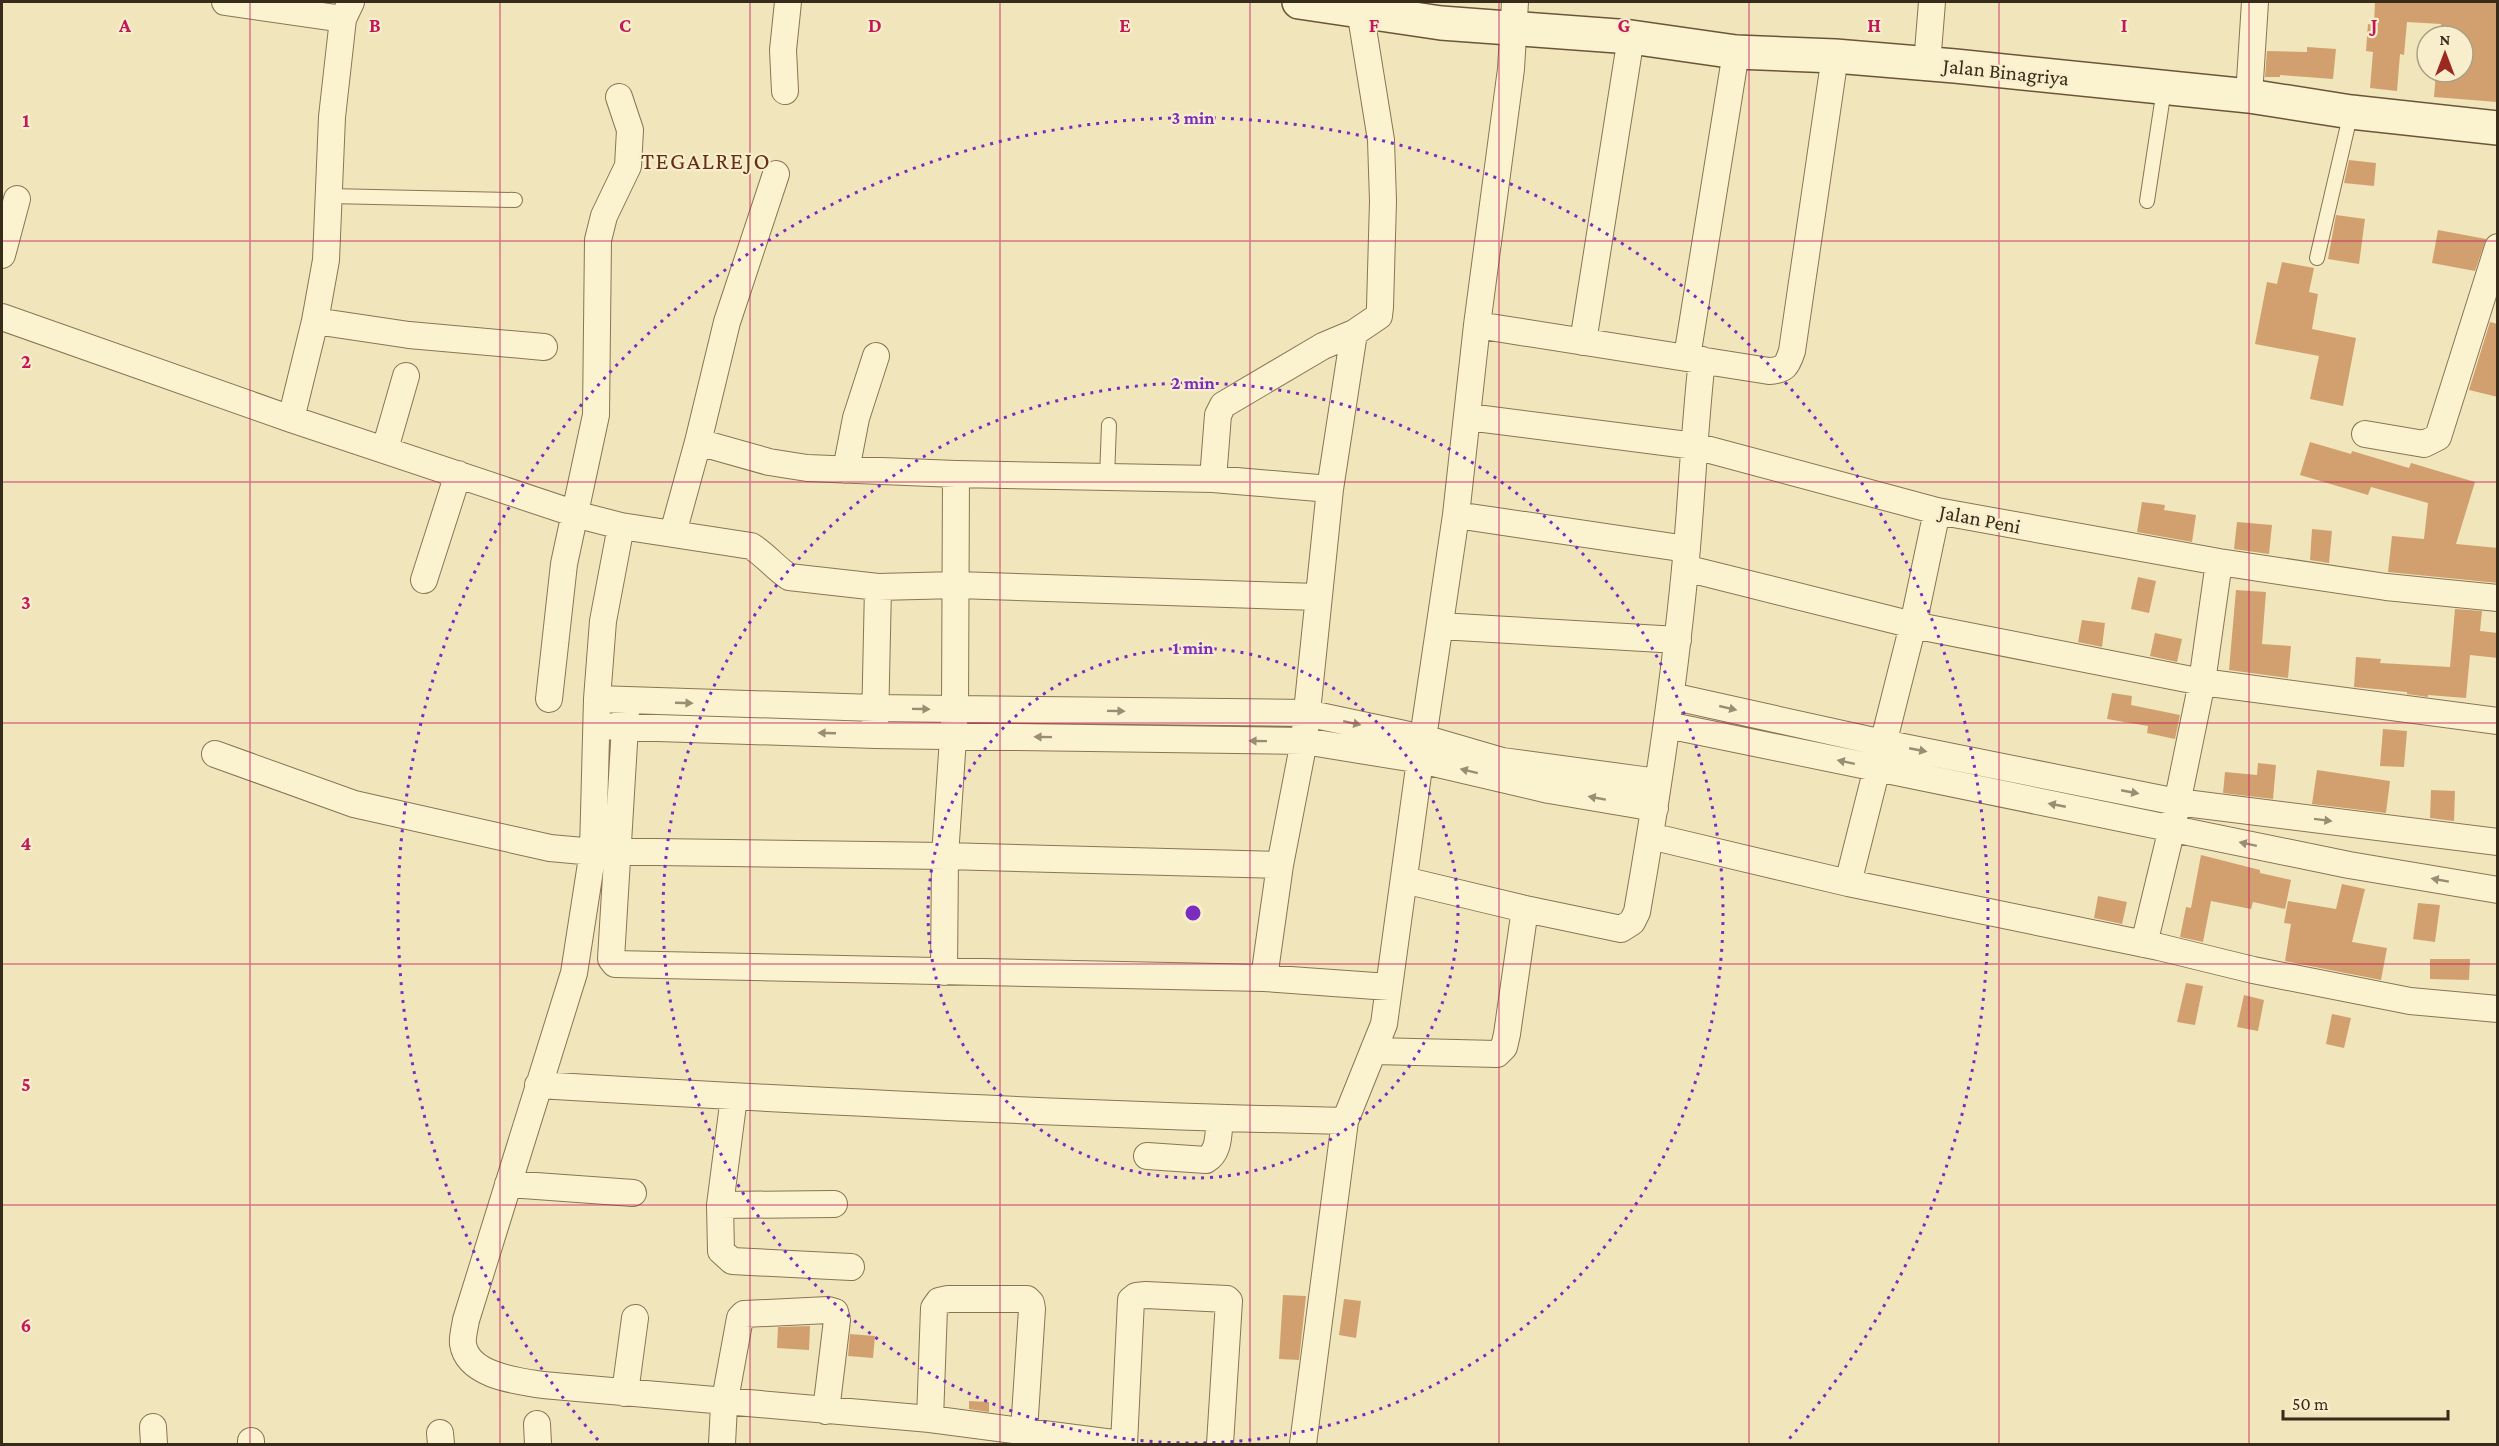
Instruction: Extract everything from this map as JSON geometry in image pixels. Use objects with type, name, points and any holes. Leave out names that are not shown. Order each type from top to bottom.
[{"type":"street","points":[[225,2],[347,10],[332,117],[326,260],[315,321],[291,419]]},
{"type":"street","points":[[785,91],[783,50],[788,2]]},
{"type":"street","name":"Jalan Binagriya","points":[[1299,2],[1441,22],[1515,15],[1631,37],[1736,52],[1835,56],[2249,96],[2351,112],[2498,128]]},
{"type":"street","points":[[1927,64],[1932,2]]},
{"type":"street","points":[[2249,96],[2255,2]]},
{"type":"street","points":[[1213,479],[1218,415],[1223,405],[1323,346],[1354,333],[1379,315],[1383,201],[1381,140],[1360,10]]},
{"type":"street","points":[[1303,1444],[1345,1121],[1384,1024],[1456,515],[1476,325],[1511,69],[1515,15]]},
{"type":"street","points":[[1583,342],[1631,37]]},
{"type":"street","points":[[1404,880],[1621,929],[1632,922],[1637,912],[1655,808],[1678,640],[1695,446],[1694,359],[1714,182],[1736,52]]},
{"type":"street","points":[[1476,325],[1769,371],[1782,370],[1788,365],[1792,351],[1835,56]]},
{"type":"street","points":[[549,699],[558,609],[596,415],[598,240],[604,216],[628,166],[630,149],[630,130],[619,96]]},
{"type":"street","points":[[673,533],[727,322],[776,174]]},
{"type":"street","points":[[2,255],[16,199]]},
{"type":"street","points":[[2365,434],[2424,444],[2438,437],[2498,247]]},
{"type":"street","points":[[2,317],[291,419],[578,515],[615,525],[752,546],[765,554],[777,569],[789,577],[878,586],[957,585],[1318,597]]},
{"type":"street","points":[[315,321],[409,335],[544,347]]},
{"type":"street","points":[[1264,978],[1280,865],[1304,741],[1330,489],[1354,333]]},
{"type":"street","points":[[846,470],[856,418],[876,356]]},
{"type":"street","points":[[386,449],[406,376]]},
{"type":"street","name":"Jalan Peni","points":[[1468,417],[1695,446],[1936,511],[2220,562],[2386,587],[2498,598]]},
{"type":"street","points":[[698,442],[769,462],[807,468],[956,474],[1213,479],[1330,489]]},
{"type":"street","points":[[424,580],[458,474]]},
{"type":"street","points":[[944,972],[945,856],[955,709],[956,474]]},
{"type":"street","points":[[1848,883],[1913,625],[1936,511]]},
{"type":"street","points":[[1456,515],[1686,558],[1913,625],[2202,682],[2498,721]]},
{"type":"street","points":[[615,525],[603,621],[597,699],[598,851],[610,959],[615,964],[1264,978],[1389,987]]},
{"type":"street","points":[[2144,944],[2172,828],[2202,682],[2220,562]]},
{"type":"street","points":[[875,735],[878,586]]},
{"type":"street","points":[[1440,626],[1678,640]]},
{"type":"street","points":[[1671,696],[1884,743],[2177,801],[2498,842]]},
{"type":"street","points":[[597,699],[875,708],[1306,713],[1422,749],[1655,808]]},
{"type":"street","points":[[626,701],[626,727],[574,973],[466,1320],[463,1345],[470,1359],[487,1372],[508,1380],[625,1393],[723,1417],[826,1411],[930,1419],[1006,1435],[1123,1444],[1131,1300],[1136,1296],[1146,1295],[1227,1299],[1229,1301],[1220,1444]]},
{"type":"street","points":[[1667,725],[2349,865],[2498,890]]},
{"type":"street","points":[[597,726],[875,735],[1304,741],[1422,749]]},
{"type":"street","points":[[214,754],[354,804],[550,848],[598,851],[945,856],[1280,865]]},
{"type":"street","points":[[1501,770],[1658,783]]},
{"type":"street","points":[[1650,836],[1848,883],[2144,944],[2253,970],[2410,1002],[2498,1010]]},
{"type":"street","points":[[1374,1051],[1497,1054],[1504,1047],[1525,909]]},
{"type":"street","points":[[538,1085],[734,1097],[1220,1118],[1345,1121]]},
{"type":"street","points":[[734,1097],[720,1205],[722,1251],[732,1261],[851,1267]]},
{"type":"street","points":[[1147,1156],[1206,1160],[1212,1157],[1217,1146],[1220,1118]]},
{"type":"street","points":[[508,1184],[633,1193]]},
{"type":"street","points":[[720,1205],[834,1204]]},
{"type":"street","points":[[930,1419],[934,1308],[939,1301],[1027,1299],[1031,1303],[1032,1310],[1006,1435]]},
{"type":"street","points":[[723,1417],[740,1318],[744,1314],[828,1310],[835,1312],[837,1320],[826,1411]]},
{"type":"street","points":[[625,1393],[635,1318]]},
{"type":"lane","points":[[2147,201],[2164,89]]},
{"type":"lane","points":[[2317,258],[2351,112]]},
{"type":"lane","points":[[329,196],[515,200]]},
{"type":"lane","points":[[1107,477],[1109,425]]},
{"type":"building","points":[[2375,2],[2498,2],[2497,102],[2434,97],[2435,84],[2475,84],[2475,24],[2407,22],[2404,55],[2400,54],[2397,91],[2370,88],[2373,52],[2366,51],[2368,24],[2374,25]]},
{"type":"building","points":[[2307,47],[2336,49],[2333,79],[2280,75],[2280,77],[2265,77],[2267,51],[2307,52]]},
{"type":"building","points":[[2349,160],[2376,163],[2374,186],[2344,183]]},
{"type":"building","points":[[2336,215],[2365,219],[2359,264],[2328,259]]},
{"type":"building","points":[[2438,230],[2486,239],[2475,271],[2432,263]]},
{"type":"building","points":[[2282,262],[2314,268],[2309,292],[2318,294],[2312,329],[2356,338],[2343,406],[2310,399],[2319,356],[2255,344],[2267,282],[2277,284]]},
{"type":"building","points":[[2490,322],[2498,324],[2498,397],[2469,390]]},
{"type":"building","points":[[2310,442],[2351,454],[2352,451],[2409,468],[2411,463],[2475,482],[2456,544],[2498,548],[2498,583],[2388,572],[2392,536],[2424,539],[2428,503],[2371,487],[2368,495],[2300,475]]},
{"type":"building","points":[[2142,502],[2165,505],[2164,510],[2196,515],[2192,542],[2137,532]]},
{"type":"building","points":[[2237,522],[2272,525],[2269,554],[2234,549]]},
{"type":"building","points":[[2312,529],[2332,531],[2329,563],[2310,560]]},
{"type":"building","points":[[2138,577],[2156,581],[2149,613],[2131,609]]},
{"type":"building","points":[[2236,590],[2266,592],[2262,644],[2291,646],[2288,678],[2229,670]]},
{"type":"building","points":[[2455,609],[2482,611],[2480,631],[2498,633],[2498,658],[2470,655],[2466,698],[2428,695],[2428,697],[2407,694],[2407,692],[2354,687],[2356,657],[2381,659],[2380,663],[2450,667]]},
{"type":"building","points":[[2082,620],[2105,623],[2102,647],[2078,642]]},
{"type":"building","points":[[2155,633],[2182,639],[2177,662],[2150,656]]},
{"type":"building","points":[[2112,693],[2132,696],[2131,705],[2180,715],[2175,739],[2147,733],[2148,726],[2107,719]]},
{"type":"building","points":[[2383,729],[2407,731],[2404,767],[2380,766]]},
{"type":"building","points":[[2258,763],[2276,765],[2273,799],[2223,793],[2225,772],[2257,775]]},
{"type":"building","points":[[2317,770],[2390,781],[2386,813],[2312,804]]},
{"type":"building","points":[[2431,790],[2455,791],[2454,821],[2430,818]]},
{"type":"building","points":[[2201,855],[2291,880],[2285,909],[2253,902],[2251,909],[2211,901],[2203,942],[2180,937],[2186,907],[2191,908]]},
{"type":"building","points":[[2342,884],[2365,889],[2352,942],[2387,948],[2381,980],[2285,961],[2291,924],[2284,923],[2288,901],[2336,909]]},
{"type":"building","points":[[2098,896],[2127,902],[2122,924],[2094,918]]},
{"type":"building","points":[[2418,903],[2440,905],[2435,942],[2413,939]]},
{"type":"building","points":[[2430,959],[2470,959],[2469,980],[2430,979]]},
{"type":"building","points":[[2186,983],[2203,986],[2195,1025],[2177,1022]]},
{"type":"building","points":[[2244,995],[2264,1000],[2258,1031],[2237,1027]]},
{"type":"building","points":[[2332,1014],[2351,1018],[2344,1048],[2326,1044]]},
{"type":"building","points":[[1283,1295],[1306,1296],[1299,1360],[1279,1359]]},
{"type":"building","points":[[1344,1299],[1361,1301],[1356,1338],[1339,1335]]},
{"type":"building","points":[[810,1326],[809,1350],[777,1348],[778,1327]]},
{"type":"building","points":[[850,1334],[875,1336],[873,1358],[848,1356]]},
{"type":"building","points":[[969,1401],[989,1402],[989,1412],[969,1409]]},
{"type":"district","name":"TEGALREJO","points":[[706,161]]}]
